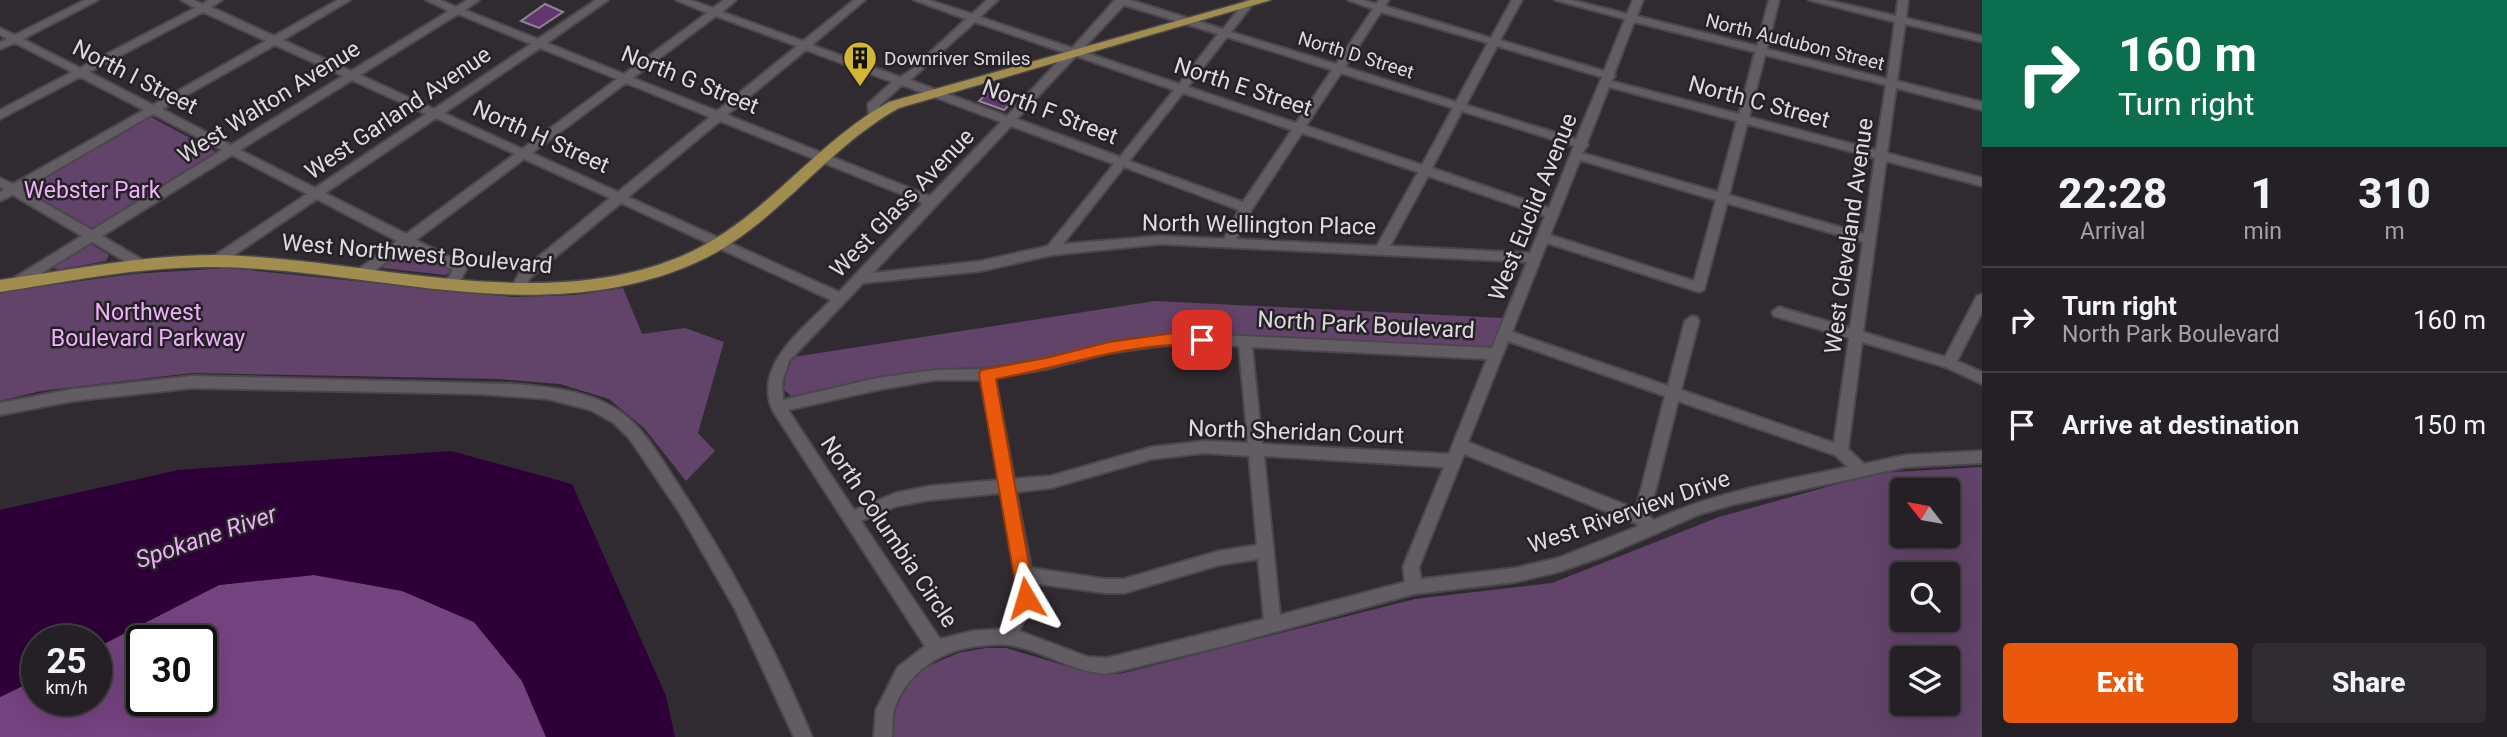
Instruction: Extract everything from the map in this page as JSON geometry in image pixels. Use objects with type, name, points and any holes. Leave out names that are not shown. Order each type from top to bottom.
[{"type":"main road","name":"West Northwest Boulevard","points":[[7,285],[143,266],[216,261],[518,288],[575,287],[623,280],[684,262],[722,243],[757,219],[873,115],[933,93],[1265,0]]},
{"type":"street","points":[[0,46],[93,0]]},
{"type":"street","name":"North H Street","points":[[186,0],[840,298]]},
{"type":"street","points":[[0,116],[217,0]]},
{"type":"street","points":[[0,197],[345,0]]},
{"type":"street","name":"North G Street","points":[[431,0],[932,202]]},
{"type":"street","name":"West Walton Avenue","points":[[7,285],[93,236],[474,0]]},
{"type":"street","name":"West Garland Avenue","points":[[216,261],[603,0]]},
{"type":"street","name":"North F Street","points":[[681,0],[1246,208]]},
{"type":"street","points":[[361,274],[731,0]]},
{"type":"street","points":[[518,288],[525,275],[860,0]]},
{"type":"street","name":"North E Street","points":[[919,0],[1554,214]]},
{"type":"street","points":[[873,115],[874,104],[993,0]]},
{"type":"street","name":"North D Street","points":[[1122,0],[1459,107],[1723,198],[1871,240]]},
{"type":"street","name":"West Glass Avenue","points":[[775,378],[784,358],[1122,0]]},
{"type":"street","name":"North C Street","points":[[1353,0],[1382,4],[1608,80],[1982,183]]},
{"type":"street","points":[[1382,249],[1517,0]]},
{"type":"street","name":"North Audubon Street","points":[[1560,0],[1982,106]]},
{"type":"street","name":"West Euclid Avenue","points":[[1414,587],[1411,567],[1638,0]]},
{"type":"street","points":[[1544,238],[1699,287],[1774,0]]},
{"type":"street","points":[[1814,0],[1982,39]]},
{"type":"street","name":"West Cleveland Avenue","points":[[1840,451],[1903,0]]},
{"type":"street","points":[[1052,250],[1249,3]]},
{"type":"street","points":[[1228,242],[1246,208],[1382,4]]},
{"type":"street","name":"North I Street","points":[[0,31],[461,268],[452,282]]},
{"type":"street","points":[[0,182],[143,266]]},
{"type":"street","name":"North Wellington Place","points":[[858,279],[981,265],[1052,250],[1161,240],[1536,258]]},
{"type":"street","points":[[1949,363],[1982,299]]},
{"type":"street","points":[[1779,312],[1949,363],[1982,378]]},
{"type":"street","points":[[1458,453],[1646,523],[1672,393],[1692,321]]},
{"type":"street","points":[[1505,335],[1840,451],[1860,469]]},
{"type":"street","name":"North Park Boulevard","points":[[778,407],[877,384],[935,375],[987,374],[1046,364],[1109,348],[1181,338],[1498,354]]},
{"type":"street","points":[[1245,342],[1273,625]]},
{"type":"street","points":[[987,374],[1024,574],[1026,598],[1019,618],[1006,636]]},
{"type":"street","name":"North Columbia Circle","points":[[775,378],[774,392],[778,407],[936,648],[973,639],[1006,636],[1028,641],[1088,665],[1107,666],[1414,587]]},
{"type":"street","points":[[0,409],[73,395],[192,382],[481,388],[522,391],[592,404],[612,414],[646,448],[686,507],[736,600],[803,737]]},
{"type":"street","name":"North Sheridan Court","points":[[850,518],[896,500],[930,493],[1051,482],[1152,453],[1205,447],[1458,453]]},
{"type":"street","name":"West Riverview Drive","points":[[1414,587],[1515,575],[1558,565],[1601,550],[1646,523],[1735,497],[1906,461],[1982,457]]},
{"type":"street","points":[[1024,574],[1105,586],[1124,586],[1219,558],[1266,551]]},
{"type":"street","points":[[883,737],[885,710],[904,673],[936,648]]},
{"type":"green space","name":"Webster Park","points":[[149,116],[218,153],[95,229],[88,229],[24,191]]},
{"type":"green space","points":[[89,243],[109,255],[106,261],[58,270],[54,268],[53,265]]},
{"type":"green space","points":[[406,247],[449,269],[450,272],[446,275],[383,268],[382,263]]},
{"type":"green space","name":"Northwest Boulevard Parkway","points":[[228,268],[512,297],[576,295],[623,288],[642,334],[685,328],[724,342],[698,433],[715,451],[686,481],[644,428],[609,399],[560,384],[499,379],[191,373],[41,391],[0,401],[0,292],[132,274]]},
{"type":"green space","points":[[1155,301],[1503,318],[1492,346],[1487,349],[1180,334],[1135,338],[1016,365],[800,398],[792,397],[784,390],[785,378],[793,357]]},
{"type":"green space","points":[[1982,467],[1982,737],[891,737],[896,697],[915,672],[958,653],[1006,648],[1094,674],[1120,674],[1415,599],[1552,583],[1719,517],[1877,473]]},
{"type":"shaded area","points":[[314,575],[403,591],[474,622],[522,681],[546,737],[0,737],[0,697],[21,687],[21,716],[112,716],[112,640],[126,633],[126,716],[217,716],[217,625],[141,625],[219,585]]},
{"type":"water","name":"Spokane River","points":[[451,451],[572,484],[666,696],[675,737],[546,737],[522,681],[474,622],[402,591],[314,575],[219,585],[141,625],[126,625],[126,633],[112,640],[112,625],[21,625],[21,687],[0,697],[0,510],[178,470]]},
{"type":"building","points":[[545,4],[563,12],[539,28],[521,21]]},
{"type":"building","points":[[990,90],[1015,99],[1004,110],[979,101]]},
{"type":"place","name":"Downriver Smiles","points":[[860,88]]},
{"type":"route","points":[[1026,598],[1024,574],[987,374],[1046,364],[1109,348],[1181,338],[1202,340]]}]
